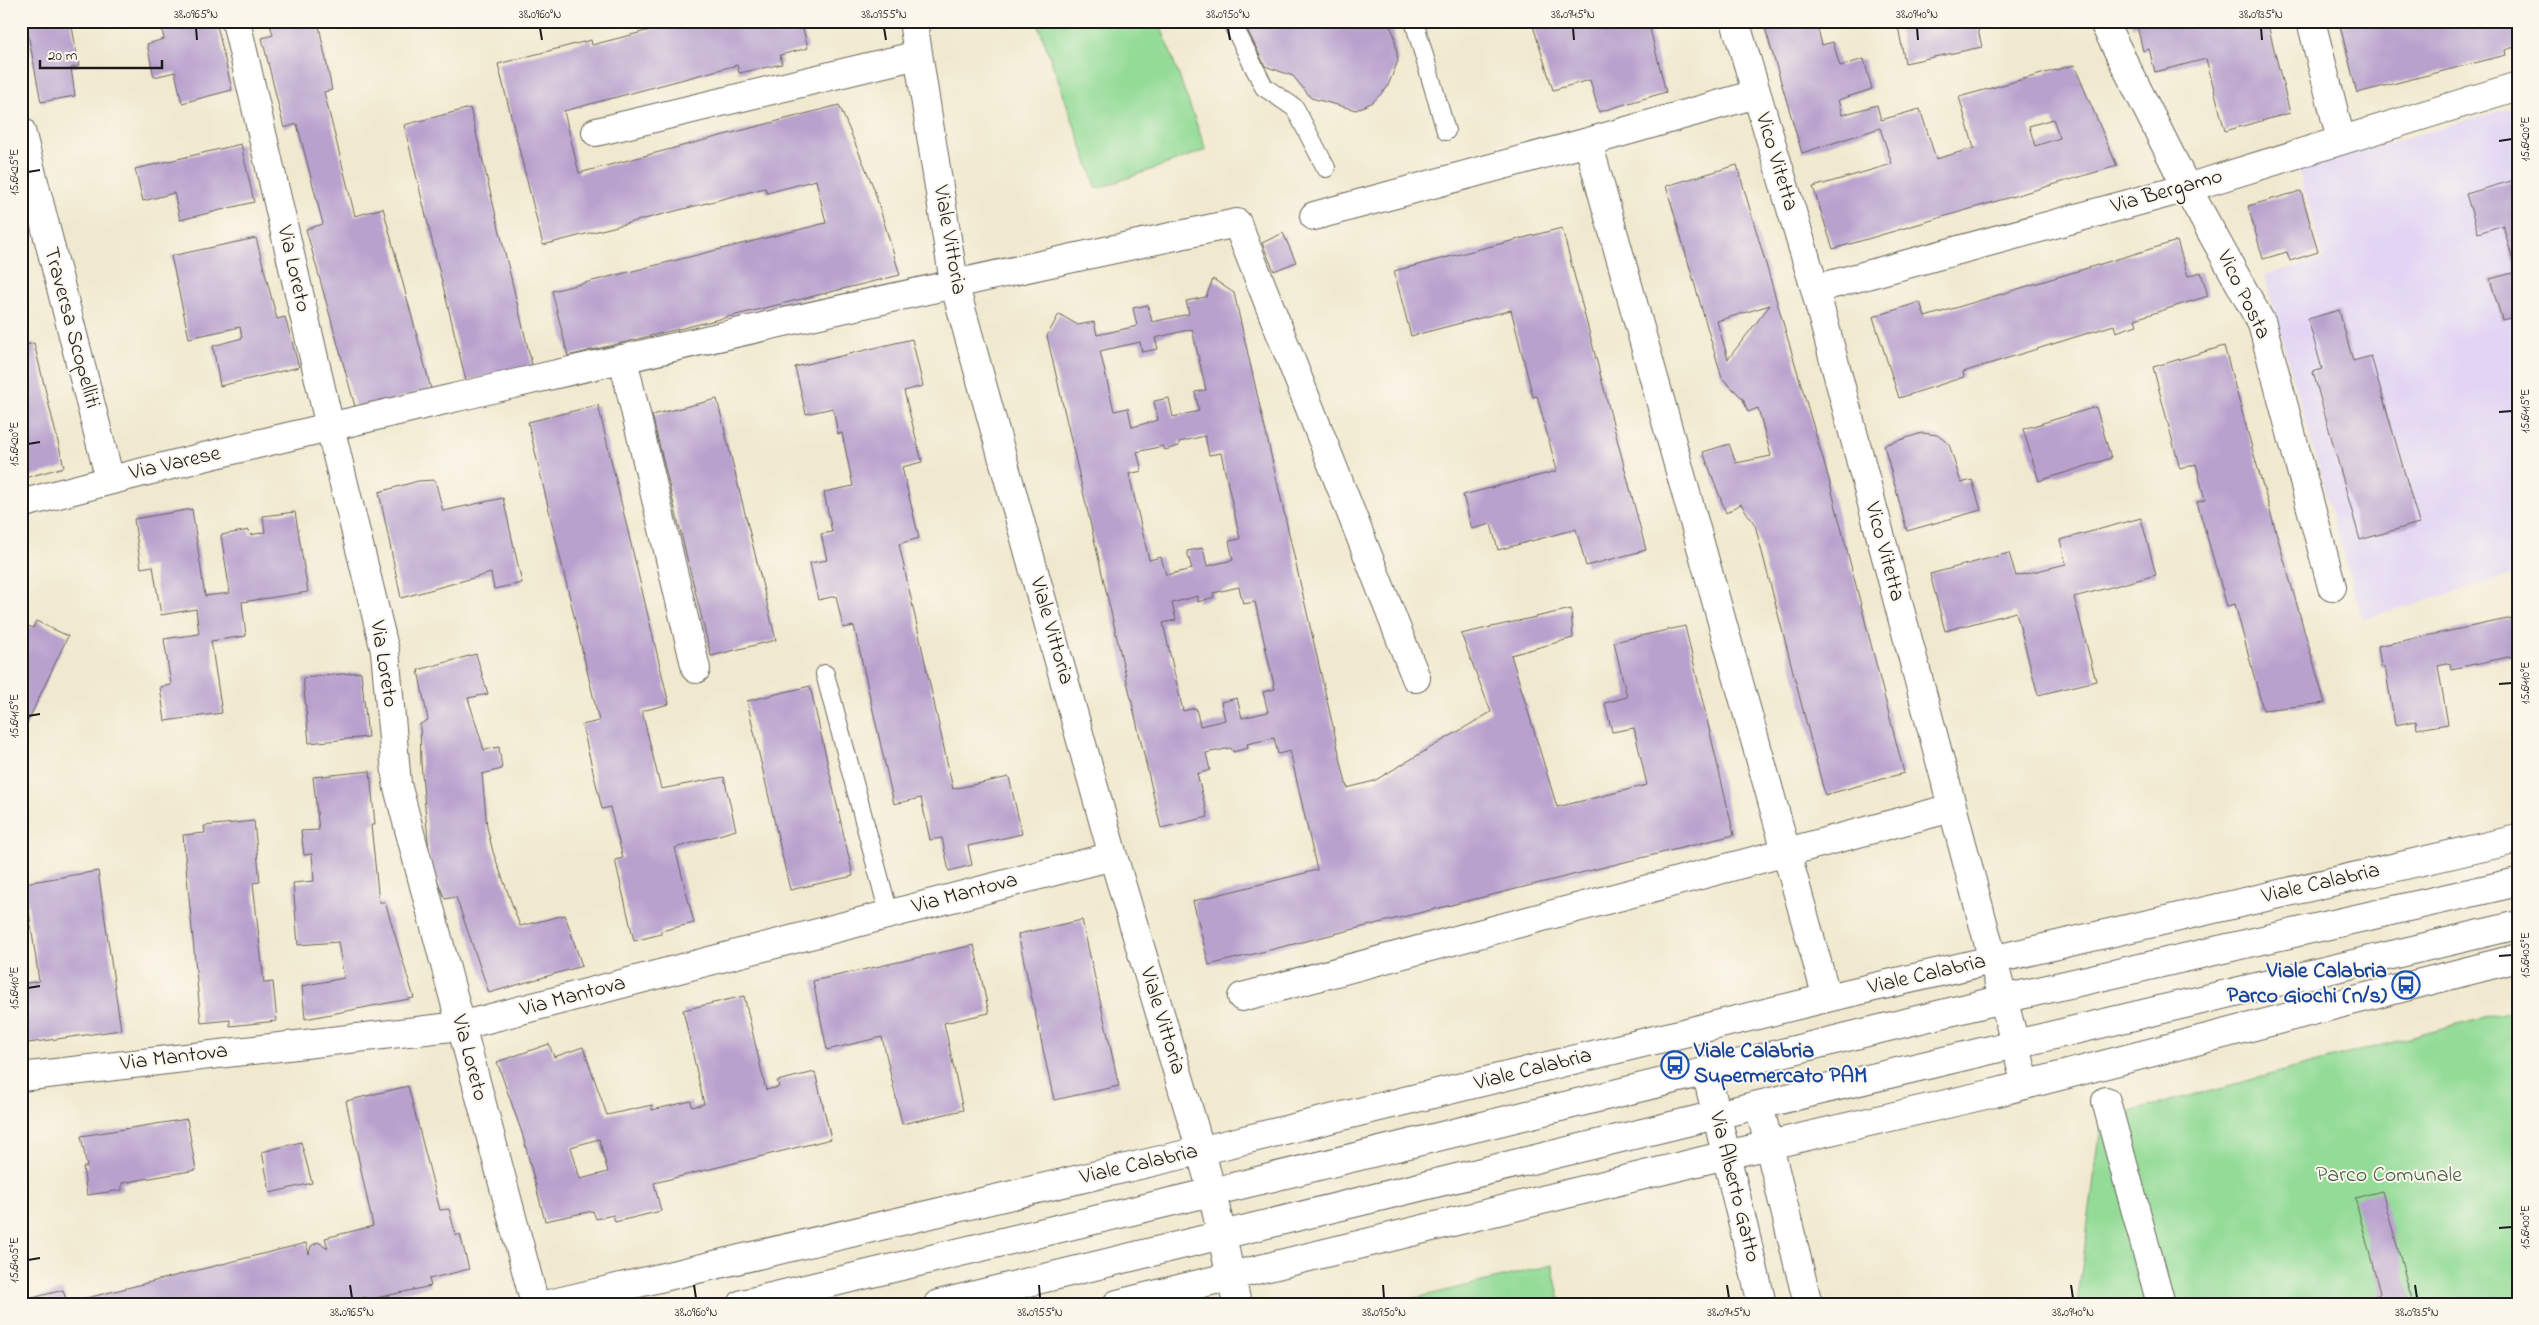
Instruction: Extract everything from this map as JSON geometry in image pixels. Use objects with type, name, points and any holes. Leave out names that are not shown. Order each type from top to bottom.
[{"type":"street","name":"Via Loreto","points":[[236,21],[330,427],[385,652],[397,784],[535,1304]]},
{"type":"street","name":"Viale Vittoria","points":[[913,21],[954,283],[1113,856],[1212,1192],[1237,1304]]},
{"type":"street","name":"Vico Vitetta","points":[[1735,21],[1815,289],[2026,1085]]},
{"type":"street","name":"Vico Posta","points":[[2103,21],[2187,188],[2262,324],[2332,588]]},
{"type":"street","points":[[2311,21],[2341,140]]},
{"type":"street","points":[[596,132],[918,54]]},
{"type":"street","name":"Via Bergamo","points":[[1815,289],[2187,188],[2518,86]]},
{"type":"street","points":[[1314,216],[1588,142],[1756,94]]},
{"type":"street","name":"Traversa Scopelliti","points":[[22,142],[110,480]]},
{"type":"street","points":[[1588,142],[1827,998]]},
{"type":"street","name":"Via Varese","points":[[21,504],[110,480],[330,427],[623,359],[954,283],[1237,222],[1416,678]]},
{"type":"street","points":[[623,359],[696,669]]},
{"type":"street","points":[[1242,997],[1952,808]]},
{"type":"street","name":"Viale Calabria","points":[[549,1304],[1199,1151],[1827,998],[2518,839]]},
{"type":"street","name":"Via Mantova","points":[[21,1077],[199,1054],[460,1026],[1113,856]]},
{"type":"street","name":"Viale Calabria","points":[[742,1304],[1212,1192],[2003,999],[2518,882]]},
{"type":"street","points":[[938,1304],[2015,1043],[2518,926]]},
{"type":"street","points":[[1117,1304],[1726,1155],[2026,1085],[2518,958]]},
{"type":"street","name":"Via Alberto Gatto","points":[[1706,1071],[1762,1304]]},
{"type":"street","points":[[2106,1101],[2161,1304]]},
{"type":"street","points":[[1759,1105],[1808,1304]]},
{"type":"lane","points":[[1231,21],[1264,87],[1295,108],[1326,168]]},
{"type":"lane","points":[[1414,21],[1446,130]]},
{"type":"lane","points":[[824,674],[888,914]]},
{"type":"shaded area","points":[[2518,106],[2518,574],[2362,619],[2264,275],[2324,258],[2298,169]]},
{"type":"green space","points":[[1037,21],[1159,21],[1206,150],[1097,189]]},
{"type":"green space","name":"Parco Comunale","points":[[2518,1009],[2518,1304],[2167,1304],[2118,1115]]},
{"type":"green space","points":[[2102,1119],[2152,1304],[2077,1304]]},
{"type":"green space","points":[[1552,1265],[1561,1304],[1391,1304]]},
{"type":"building","points":[[36,21],[71,21],[79,66],[71,68],[75,96],[41,102],[26,23]]},
{"type":"building","points":[[160,21],[216,21],[232,90],[182,103],[175,72],[154,77],[147,44],[164,39]]},
{"type":"building","points":[[269,21],[318,21],[332,90],[324,92],[355,216],[383,208],[431,389],[356,410],[306,229],[323,224],[297,124],[284,128],[262,38],[273,35]]},
{"type":"building","points":[[685,21],[785,21],[785,24],[801,21],[808,48],[780,55],[782,64],[739,73],[737,65],[564,111],[579,173],[839,105],[873,186],[900,275],[568,356],[552,291],[826,223],[816,180],[767,193],[765,188],[543,245],[498,64],[591,40],[592,45]]},
{"type":"building","points":[[1243,21],[1387,21],[1394,34],[1398,61],[1387,88],[1373,102],[1356,110],[1311,98],[1293,76],[1265,66]]},
{"type":"building","points":[[1550,21],[1648,21],[1666,92],[1599,112],[1590,80],[1553,90],[1533,26]]},
{"type":"building","points":[[1763,21],[1816,21],[1822,45],[1833,42],[1840,66],[1864,59],[1872,89],[1838,100],[1842,115],[1877,105],[1881,120],[1920,109],[1936,159],[1974,148],[1959,97],[2074,65],[2117,166],[1833,249],[1813,187],[1892,164],[1880,128],[1802,153]],"holes":[[[2053,119],[2060,138],[2035,146],[2029,126]]]},
{"type":"building","points":[[1897,21],[1976,21],[1982,47],[1905,63]]},
{"type":"building","points":[[2131,21],[2267,21],[2290,113],[2225,131],[2206,59],[2155,72],[2149,49],[2143,51],[2137,26],[2132,27]]},
{"type":"building","points":[[2359,21],[2518,21],[2518,46],[2505,50],[2506,55],[2357,93],[2340,26]]},
{"type":"building","points":[[470,108],[532,365],[466,381],[404,125]]},
{"type":"building","points":[[241,144],[254,202],[180,220],[174,193],[143,201],[135,169]]},
{"type":"building","points":[[1737,165],[1829,480],[1904,773],[1825,795],[1755,525],[1741,504],[1726,513],[1703,452],[1729,444],[1736,463],[1771,456],[1758,408],[1748,412],[1743,399],[1722,378],[1666,186]],"holes":[[[1770,305],[1728,359],[1717,321]]]},
{"type":"building","points":[[2518,179],[2518,316],[2502,320],[2490,279],[2516,272],[2503,225],[2478,233],[2466,194]]},
{"type":"building","points":[[2301,191],[2318,252],[2290,261],[2287,252],[2263,259],[2248,206]]},
{"type":"building","points":[[1562,228],[1646,550],[1586,566],[1576,529],[1498,550],[1491,524],[1472,529],[1463,495],[1557,471],[1537,396],[1533,397],[1511,310],[1411,336],[1394,271]]},
{"type":"building","points":[[1283,233],[1296,262],[1274,271],[1262,243]]},
{"type":"building","points":[[256,238],[277,319],[285,317],[299,367],[220,386],[213,346],[242,338],[240,327],[189,338],[171,256]]},
{"type":"building","points":[[2177,241],[2188,276],[2201,272],[2208,296],[2135,319],[2137,325],[2116,332],[2114,325],[1963,372],[1964,377],[1899,398],[1873,317],[1920,302],[1925,317]]},
{"type":"building","points":[[1213,279],[1234,293],[1347,788],[1374,781],[1491,712],[1461,634],[1571,609],[1573,638],[1511,655],[1557,807],[1647,785],[1634,728],[1612,732],[1605,703],[1627,697],[1614,642],[1685,626],[1734,835],[1209,965],[1193,901],[1317,870],[1290,751],[1278,754],[1274,738],[1247,744],[1248,748],[1233,752],[1231,748],[1206,753],[1210,770],[1197,774],[1208,817],[1161,828],[1047,336],[1059,314],[1078,325],[1094,322],[1097,335],[1137,326],[1133,308],[1148,305],[1152,322],[1189,314],[1186,301],[1206,297]],"holes":[[[1192,329],[1206,390],[1195,392],[1199,411],[1173,417],[1169,398],[1154,401],[1158,420],[1132,427],[1128,408],[1114,411],[1100,351],[1140,342],[1142,352],[1158,349],[1155,338]],[[1205,436],[1209,455],[1221,453],[1240,539],[1229,541],[1233,560],[1207,566],[1203,548],[1187,551],[1192,569],[1166,575],[1161,557],[1149,560],[1129,474],[1142,471],[1137,452],[1163,446],[1165,450],[1179,446],[1179,442]],[[1239,587],[1243,604],[1255,602],[1275,689],[1263,692],[1268,712],[1242,718],[1237,698],[1221,702],[1225,720],[1200,726],[1196,708],[1183,711],[1163,623],[1176,620],[1172,603],[1198,596],[1198,602],[1214,597],[1213,593]]]},
{"type":"building","points":[[2339,310],[2353,361],[2371,356],[2419,523],[2360,540],[2313,372],[2322,369],[2308,319]]},
{"type":"building","points":[[912,339],[923,386],[904,391],[922,462],[902,467],[919,538],[899,544],[953,789],[1009,777],[1022,834],[968,846],[972,865],[949,871],[942,838],[930,840],[921,798],[894,804],[854,626],[843,628],[836,596],[818,600],[810,563],[827,560],[821,534],[832,532],[824,492],[853,486],[842,433],[838,434],[833,408],[806,414],[795,367]]},
{"type":"building","points":[[34,343],[64,467],[21,479],[21,346]]},
{"type":"building","points":[[2224,346],[2325,703],[2263,710],[2235,604],[2227,606],[2197,502],[2205,500],[2196,464],[2180,469],[2153,367]]},
{"type":"building","points":[[717,399],[776,640],[711,656],[652,415]]},
{"type":"building","points":[[598,405],[669,704],[642,711],[661,789],[724,777],[736,830],[675,848],[694,923],[661,931],[661,934],[634,941],[615,860],[623,858],[610,807],[602,809],[582,725],[599,721],[528,422]]},
{"type":"building","points":[[2096,407],[2111,458],[2039,481],[2023,429]]},
{"type":"building","points":[[1922,433],[1937,435],[1949,444],[1961,483],[1972,480],[1981,510],[1907,531],[1884,445]]},
{"type":"building","points":[[435,480],[443,511],[503,498],[522,583],[494,589],[491,573],[401,598],[379,492],[418,481]]},
{"type":"building","points":[[192,509],[205,596],[230,593],[221,535],[249,530],[250,535],[265,532],[263,516],[295,512],[308,592],[242,602],[246,636],[211,641],[222,713],[165,721],[160,687],[171,685],[164,639],[199,634],[196,609],[161,615],[153,566],[141,568],[134,519]]},
{"type":"building","points":[[2141,518],[2156,575],[2074,597],[2096,681],[2038,695],[2016,612],[1945,631],[1930,574],[2009,553],[2016,576],[2066,564],[2060,540]]},
{"type":"building","points":[[2517,617],[2518,655],[2451,669],[2450,663],[2438,666],[2448,724],[2417,729],[2416,721],[2395,725],[2385,667],[2381,667],[2378,646]]},
{"type":"building","points":[[36,621],[68,636],[21,736],[21,623],[33,628]]},
{"type":"building","points":[[476,654],[488,694],[468,698],[484,750],[499,747],[502,769],[482,774],[487,827],[493,852],[520,926],[565,915],[582,966],[489,993],[456,897],[445,899],[430,862],[421,763],[420,724],[428,720],[418,670]]},
{"type":"building","points":[[361,672],[368,737],[309,743],[303,678]]},
{"type":"building","points":[[810,686],[853,876],[790,890],[747,701]]},
{"type":"building","points":[[370,771],[375,825],[371,825],[379,902],[385,902],[414,998],[305,1019],[302,986],[344,978],[338,942],[298,945],[293,883],[314,881],[312,854],[304,855],[301,831],[319,830],[313,777]]},
{"type":"building","points":[[254,821],[260,882],[253,883],[264,983],[273,982],[277,1021],[230,1026],[230,1020],[201,1023],[183,835],[205,833],[204,826]]},
{"type":"building","points":[[98,871],[121,1030],[21,1044],[21,984],[39,981],[25,883]]},
{"type":"building","points":[[1082,920],[1119,1086],[1054,1100],[1018,934]]},
{"type":"building","points":[[974,945],[989,1013],[944,1023],[963,1110],[902,1124],[882,1037],[827,1050],[813,981]]},
{"type":"building","points":[[744,996],[766,1090],[779,1087],[777,1081],[815,1072],[831,1139],[654,1183],[661,1211],[615,1222],[613,1215],[596,1219],[593,1211],[545,1221],[522,1133],[497,1062],[549,1044],[554,1057],[583,1047],[607,1115],[652,1105],[652,1110],[691,1101],[692,1107],[704,1104],[683,1010]],"holes":[[[599,1139],[608,1172],[580,1179],[571,1147]]]},
{"type":"building","points":[[408,1086],[440,1210],[449,1209],[456,1236],[460,1234],[469,1269],[429,1279],[431,1286],[367,1300],[366,1297],[339,1304],[21,1304],[21,1301],[63,1290],[67,1303],[306,1243],[309,1254],[311,1246],[318,1242],[328,1248],[325,1238],[373,1226],[346,1101]]},
{"type":"building","points":[[187,1119],[196,1170],[122,1183],[122,1190],[87,1195],[83,1167],[87,1167],[81,1136]]},
{"type":"building","points":[[301,1142],[312,1183],[270,1193],[262,1152]]},
{"type":"building","points":[[2382,1191],[2413,1304],[2369,1304],[2380,1293],[2355,1198]]},
{"type":"building","points":[[1634,1299],[1636,1304],[1621,1304],[1621,1303]]},
{"type":"place","name":"Viale Calabria Parco Giochi (n/s)","points":[[2406,985]]},
{"type":"place","name":"Viale Calabria Supermercato PAM","points":[[1675,1065]]}]
